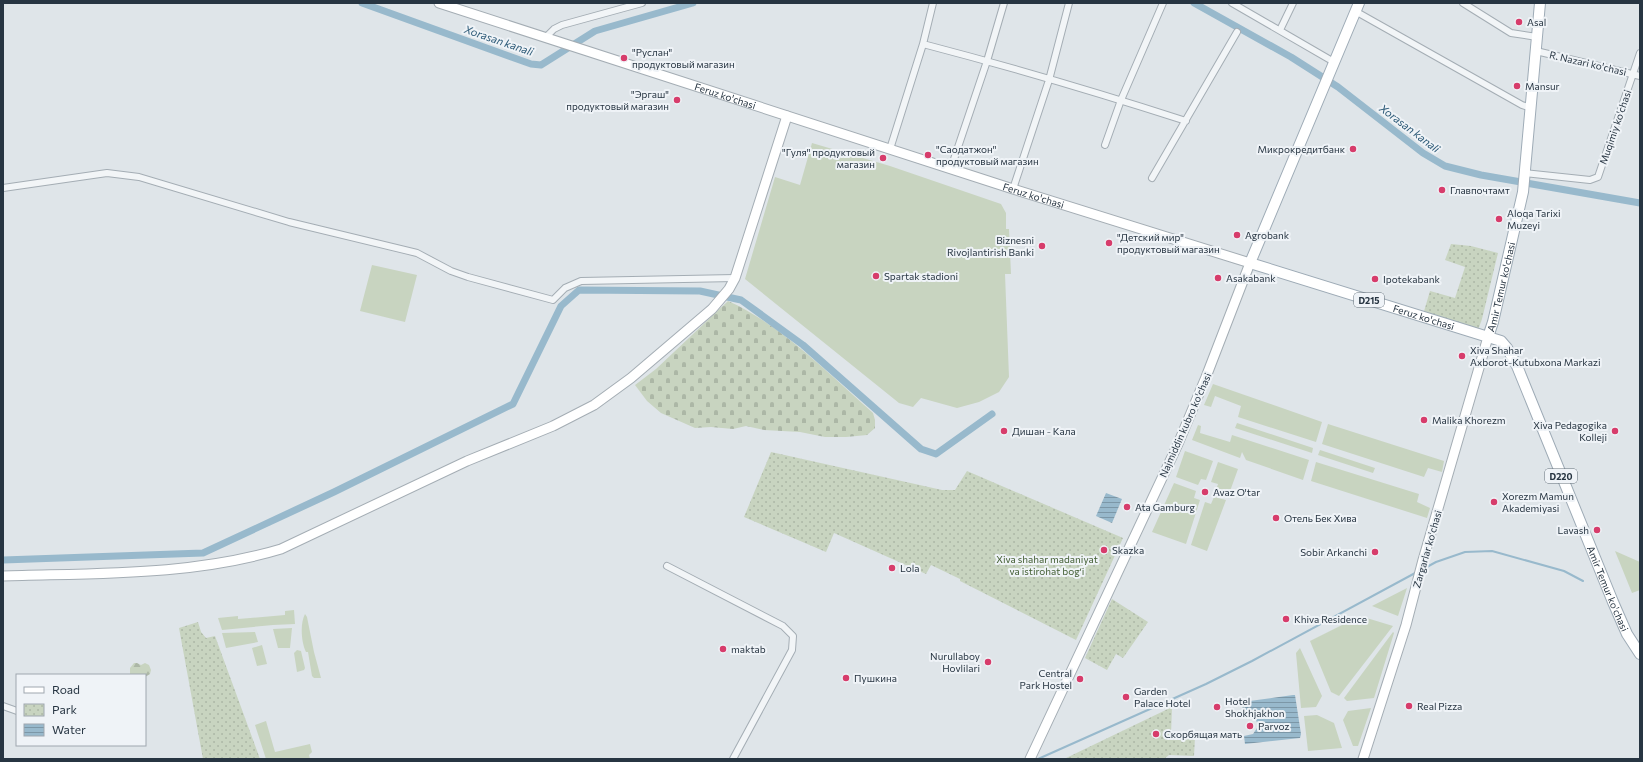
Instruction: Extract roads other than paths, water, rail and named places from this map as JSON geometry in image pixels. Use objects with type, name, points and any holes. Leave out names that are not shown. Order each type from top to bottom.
[{"type":"main road","name":"Feruz ko'chasi","points":[[439,3],[1013,189],[1488,337]]},
{"type":"main road","points":[[1524,173],[1540,3]]},
{"type":"main road","points":[[1334,62],[1357,7]]},
{"type":"main road","name":"Najmiddin kubro ko'chasi","points":[[1030,758],[1178,444],[1250,263],[1323,85],[1334,62]]},
{"type":"main road","points":[[3,576],[147,571],[204,566],[281,549],[467,461],[553,426],[594,405],[631,378],[712,308],[729,289],[735,278],[787,116]]},
{"type":"main road","name":"Amir Temur ko'chasi","points":[[1524,173],[1523,192],[1493,322],[1488,337],[1501,341],[1507,348],[1517,366],[1613,602],[1627,634],[1640,654]]},
{"type":"main road","name":"Zargarlar ko'chasi","points":[[1363,759],[1406,625],[1418,576],[1488,337]]},
{"type":"street","points":[[546,38],[554,29],[562,25],[642,3]]},
{"type":"street","points":[[890,149],[923,44],[933,3]]},
{"type":"street","points":[[951,168],[987,61],[1004,3]]},
{"type":"street","points":[[1013,189],[1049,80],[1068,3]]},
{"type":"street","points":[[1105,145],[1122,100],[1163,3]]},
{"type":"street","points":[[1232,3],[1334,62]]},
{"type":"street","points":[[1280,30],[1293,3]]},
{"type":"street","points":[[1463,3],[1511,34],[1537,37]]},
{"type":"street","points":[[1357,7],[1522,105],[1531,108]]},
{"type":"street","points":[[1152,178],[1237,32]]},
{"type":"street","points":[[923,44],[1122,100],[1186,121]]},
{"type":"street","name":"R. Nazari ko'chasi","points":[[1536,51],[1640,76]]},
{"type":"street","name":"Muqimiy ko'chasi","points":[[1524,173],[1590,180],[1598,177],[1640,53]]},
{"type":"street","points":[[3,188],[107,173],[139,177],[289,222],[417,253],[451,271],[468,277],[553,300],[565,288],[581,281],[735,278]]},
{"type":"street","points":[[667,566],[783,626],[792,636],[792,650],[733,759]]},
{"type":"street","points":[[3,706],[16,711]]},
{"type":"water","points":[[1106,493],[1122,499],[1112,523],[1096,516]]},
{"type":"water","points":[[1295,695],[1301,734],[1300,738],[1245,744],[1244,736],[1253,734],[1258,724],[1254,717],[1243,710],[1242,702]]},
{"type":"waterway","name":"Xorasan kanali","points":[[362,3],[531,64],[541,65],[595,31],[693,3]]},
{"type":"waterway","name":"Xorasan kanali","points":[[1194,3],[1291,57],[1338,87],[1423,153],[1445,166],[1481,175],[1640,203]]},
{"type":"waterway","points":[[3,560],[203,553],[334,492],[513,404],[561,306],[579,290],[700,291],[741,300],[803,345],[921,449],[936,454],[992,414]]},
{"type":"waterway","points":[[1425,568],[1436,562],[1465,552],[1492,551],[1564,571],[1583,581]]},
{"type":"waterway","points":[[1038,759],[1206,684],[1252,661],[1417,572]]},
{"type":"place","name":"Asal","points":[[1519,22]]},
{"type":"place","name":"\"Руслан\" продуктовый магазин","points":[[624,58]]},
{"type":"place","name":"Mansur","points":[[1517,86]]},
{"type":"place","name":"\"Эргаш\" продуктовый магазин","points":[[677,100]]},
{"type":"place","name":"Микрокредитбанк","points":[[1353,149]]},
{"type":"place","name":"\"Саодатжон\" продуктовый магазин","points":[[928,155]]},
{"type":"place","name":"\"Гуля\" продуктовый магазин","points":[[883,158]]},
{"type":"place","name":"Главпочтамт","points":[[1442,190]]},
{"type":"place","name":"Aloqa Tarixi Muzeyi","points":[[1499,219]]},
{"type":"place","name":"Agrobank","points":[[1237,235]]},
{"type":"place","name":"\"Детский мир\" продуктовый магазин","points":[[1109,243]]},
{"type":"place","name":"Biznesni Rivojlantirish Banki","points":[[1042,246]]},
{"type":"place","name":"Spartak stadioni","points":[[876,276]]},
{"type":"place","name":"Asakabank","points":[[1218,278]]},
{"type":"place","name":"Ipotekabank","points":[[1375,279]]},
{"type":"place","name":"Xiva Shahar Axborot-Kutubxona Markazi","points":[[1462,356]]},
{"type":"place","name":"Malika Khorezm","points":[[1424,420]]},
{"type":"place","name":"Дишан - Кала","points":[[1004,431]]},
{"type":"place","name":"Xiva Pedagogika Kolleji","points":[[1615,431]]},
{"type":"place","name":"Avaz O'tar","points":[[1205,492]]},
{"type":"place","name":"Xorezm Mamun Akademiyasi","points":[[1494,502]]},
{"type":"place","name":"Ata Gamburg","points":[[1127,507]]},
{"type":"place","name":"Отель Бек Хива","points":[[1276,518]]},
{"type":"place","name":"Lavash","points":[[1597,530]]},
{"type":"place","name":"Skazka","points":[[1104,550]]},
{"type":"place","name":"Sobir Arkanchi","points":[[1375,552]]},
{"type":"place","name":"Lola","points":[[892,568]]},
{"type":"place","name":"Khiva Residence","points":[[1286,619]]},
{"type":"place","name":"maktab","points":[[723,649]]},
{"type":"place","name":"Nurullaboy Hovlilari","points":[[988,662]]},
{"type":"place","name":"Пушкина","points":[[846,678]]},
{"type":"place","name":"Central Park Hostel","points":[[1080,679]]},
{"type":"place","name":"Garden Palace Hotel","points":[[1126,697]]},
{"type":"place","name":"Real Pizza","points":[[1409,706]]},
{"type":"place","name":"Hotel Shokhjakhon","points":[[1217,707]]},
{"type":"place","name":"Parvoz","points":[[1250,726]]},
{"type":"place","name":"Скорбящая мать","points":[[1156,734]]},
{"type":"park label","name":"Xiva shahar madaniyat va istirohat bogʻi","points":[[1047,564]]}]
